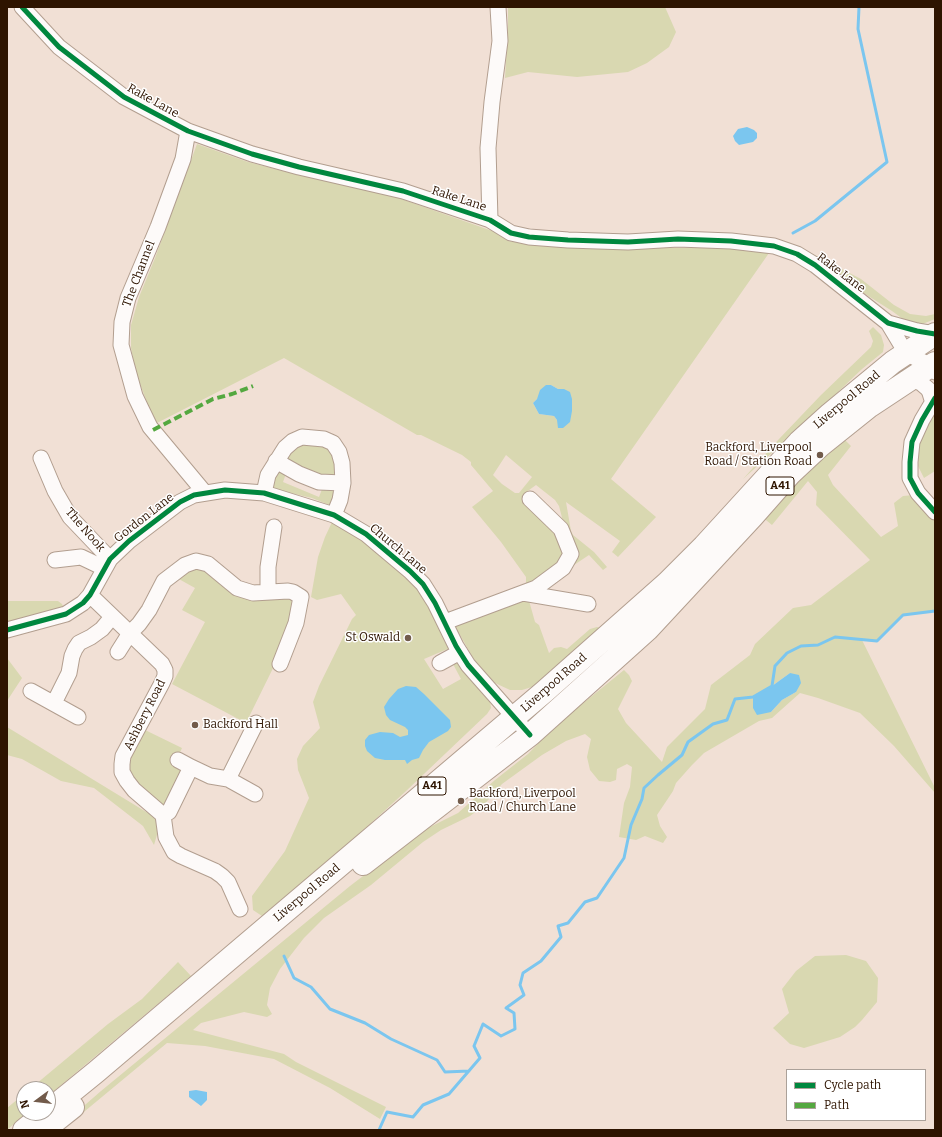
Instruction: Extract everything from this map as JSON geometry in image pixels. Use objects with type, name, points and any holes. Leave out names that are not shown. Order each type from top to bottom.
[{"type":"highway","name":"Liverpool Road","points":[[56,1104],[584,658],[667,583],[704,546],[799,442],[868,382],[906,353],[935,334]]},
{"type":"highway","name":"Liverpool Road","points":[[44,1130],[345,877],[530,735],[648,628],[753,516],[790,474],[820,446],[870,406],[911,379],[934,367]]},
{"type":"highway","points":[[24,1130],[35,1121]]},
{"type":"street","name":"Rake Lane","points":[[22,7],[59,47],[124,97],[188,132],[252,154],[292,165],[403,191],[490,220],[511,233],[529,237],[628,242],[678,239],[731,241],[774,246],[797,254],[815,265],[888,323],[906,353]]},
{"type":"street","points":[[490,220],[488,148],[500,41],[498,7]]},
{"type":"street","name":"The Channel","points":[[188,132],[183,159],[158,227],[128,298],[122,322],[121,345],[135,396],[150,427],[205,493]]},
{"type":"street","name":"Rake Lane","points":[[888,323],[935,334]]},
{"type":"street","points":[[906,353],[934,367]]},
{"type":"street","points":[[911,379],[921,383],[928,389],[934,400],[922,420],[912,442],[910,478],[918,493],[935,512]]},
{"type":"street","points":[[264,493],[268,475],[285,448],[293,441],[302,437],[324,439],[333,443],[339,452],[342,463],[343,483],[340,500],[334,515]]},
{"type":"street","name":"The Nook","points":[[41,458],[55,491],[70,517],[107,563]]},
{"type":"street","points":[[276,461],[299,474],[319,482],[343,483]]},
{"type":"street","name":"Church Lane","points":[[205,493],[225,490],[264,493],[334,515],[366,534],[410,570],[423,584],[468,665],[530,735]]},
{"type":"street","name":"Gordon Lane","points":[[7,630],[66,614],[83,603],[90,595],[107,563],[129,541],[180,502],[194,495],[205,493]]},
{"type":"street","points":[[445,622],[536,588],[563,568],[571,554],[561,528],[530,500]]},
{"type":"street","points":[[268,592],[268,567],[274,528]]},
{"type":"street","points":[[55,560],[82,557],[107,563]]},
{"type":"street","points":[[118,652],[130,633],[139,624],[149,610],[164,581],[185,565],[196,561],[208,564],[237,588],[253,592],[288,590],[300,597],[296,623],[280,664]]},
{"type":"street","points":[[522,593],[588,604]]},
{"type":"street","name":"Ashbery Road","points":[[90,595],[162,664],[168,665],[165,676],[126,750],[122,764],[122,772],[127,782],[163,816]]},
{"type":"street","points":[[54,703],[69,673],[72,656],[79,643],[102,629],[112,617]]},
{"type":"street","points":[[440,664],[460,652]]},
{"type":"street","points":[[31,691],[78,717]]},
{"type":"street","points":[[228,779],[256,723]]},
{"type":"street","points":[[240,909],[228,882],[222,876],[215,871],[174,852],[166,837],[163,816],[169,812],[184,763],[210,776],[228,779],[255,794]]},
{"type":"green space","points":[[508,7],[665,7],[676,32],[669,47],[647,63],[628,72],[577,77],[528,72],[505,78]]},
{"type":"green space","points":[[197,144],[248,162],[287,172],[367,187],[501,234],[508,241],[535,245],[629,249],[736,248],[769,253],[611,479],[656,517],[618,557],[612,552],[620,541],[566,502],[573,535],[594,552],[607,567],[603,570],[589,555],[556,577],[568,567],[566,533],[559,506],[555,500],[536,485],[525,493],[523,498],[564,543],[564,559],[526,587],[526,577],[501,542],[472,507],[493,491],[471,465],[471,462],[462,455],[421,435],[417,435],[284,358],[155,424],[136,373],[131,348],[131,325],[139,297]],"holes":[[[551,385],[558,389],[557,420],[554,416],[539,414],[533,403]],[[506,455],[532,477],[519,493],[515,493],[502,484],[493,475]]]},
{"type":"green space","points":[[807,251],[861,279],[894,305],[910,314],[926,316],[935,314],[935,319],[920,325],[907,322],[862,292],[838,272]]},
{"type":"green space","points":[[873,327],[881,335],[884,345],[883,352],[862,369],[743,479],[821,395],[871,347],[873,341],[869,331]]},
{"type":"green space","points":[[935,409],[935,471],[924,478],[918,466],[919,444],[927,423]]},
{"type":"green space","points":[[844,439],[851,446],[828,475],[833,485],[881,537],[898,526],[894,503],[903,496],[914,495],[935,518],[935,611],[903,615],[877,641],[862,640],[935,788],[935,793],[894,746],[860,713],[800,693],[772,718],[759,721],[704,753],[692,765],[676,783],[673,791],[657,815],[660,826],[667,837],[663,843],[645,836],[636,840],[619,837],[624,803],[630,787],[632,767],[627,764],[617,769],[616,780],[610,782],[599,781],[590,770],[587,757],[591,739],[585,734],[566,741],[542,755],[502,784],[482,807],[470,816],[441,830],[423,842],[371,885],[324,918],[304,938],[280,969],[270,988],[267,1005],[272,1014],[267,1017],[244,1012],[201,1023],[193,1030],[284,1054],[296,1062],[386,1107],[380,1119],[330,1088],[274,1059],[205,1046],[167,1043],[79,1116],[78,1111],[101,1091],[350,886],[422,831],[458,813],[495,780],[528,754],[555,726],[624,670],[632,681],[618,709],[626,723],[662,762],[667,747],[705,709],[711,685],[750,655],[755,644],[793,608],[811,605],[870,560],[816,505],[817,492],[808,481],[772,525],[761,516],[792,480]],"holes":[[[790,673],[796,692],[782,700],[771,712],[772,686]]]},
{"type":"green space","points":[[298,441],[333,449],[338,477],[305,473],[284,458]]},
{"type":"green space","points":[[276,469],[287,471],[283,482],[319,497],[324,484],[335,485],[333,503],[329,505],[312,498],[273,489],[271,475]]},
{"type":"green space","points":[[333,520],[352,532],[424,593],[450,648],[424,659],[443,689],[461,679],[453,664],[459,663],[490,701],[491,708],[487,714],[405,792],[323,867],[262,916],[253,910],[252,896],[285,851],[309,798],[298,770],[297,759],[303,746],[320,728],[313,702],[319,686],[352,619],[356,615],[341,594],[317,600],[311,597],[318,557]]},
{"type":"green space","points":[[197,566],[237,596],[246,599],[292,598],[291,617],[278,658],[246,723],[172,684],[205,622],[182,610],[195,588],[177,578]]},
{"type":"green space","points":[[528,597],[535,622],[539,625],[549,653],[554,648],[561,647],[567,649],[590,629],[597,627],[603,629],[535,686],[522,690],[510,690],[495,683],[477,665],[455,626]]},
{"type":"green space","points":[[7,601],[58,601],[64,608],[7,626]]},
{"type":"green space","points":[[7,658],[22,678],[7,701]]},
{"type":"green space","points":[[7,727],[161,821],[154,845],[143,826],[94,788],[61,781],[22,759],[7,755]]},
{"type":"green space","points":[[143,729],[182,748],[175,763],[181,768],[183,773],[165,808],[131,780],[127,761]]},
{"type":"green space","points":[[846,955],[866,961],[878,978],[877,1002],[855,1027],[840,1037],[804,1048],[790,1044],[773,1028],[789,1013],[782,989],[796,971],[815,956]]},
{"type":"green space","points":[[178,962],[191,976],[56,1089],[56,1081],[40,1081],[108,1024],[142,999]]},
{"type":"green space","points":[[16,1101],[16,1121],[18,1121],[7,1130],[7,1108]]},
{"type":"water","points":[[747,127],[757,133],[757,138],[753,142],[739,145],[733,136],[738,129]]},
{"type":"water","points":[[546,385],[551,385],[558,389],[564,389],[570,392],[572,399],[572,411],[570,422],[563,428],[558,428],[557,420],[554,416],[539,414],[533,403],[537,399],[540,390]]},
{"type":"water","points":[[790,673],[799,675],[801,683],[796,692],[782,700],[771,712],[757,715],[753,708],[753,697]]},
{"type":"water","points":[[406,686],[416,687],[424,694],[450,720],[451,727],[448,731],[429,742],[419,758],[412,760],[407,764],[405,760],[385,760],[375,758],[367,751],[365,746],[365,740],[369,735],[380,732],[393,733],[400,737],[408,735],[408,730],[405,727],[390,720],[386,715],[384,707],[398,689]]},
{"type":"water","points":[[196,1090],[207,1092],[207,1100],[201,1106],[189,1097],[189,1091]]},
{"type":"waterway","points":[[793,233],[815,221],[887,162],[858,29],[859,7]]},
{"type":"waterway","points":[[379,1130],[387,1112],[413,1117],[423,1105],[449,1094],[480,1058],[474,1046],[483,1024],[501,1036],[515,1029],[514,1013],[506,1008],[524,995],[520,985],[523,973],[541,961],[561,937],[558,926],[568,923],[585,902],[597,898],[624,858],[631,825],[642,799],[644,788],[682,755],[688,742],[713,724],[727,720],[735,699],[753,697],[772,686],[775,666],[787,653],[801,646],[818,645],[835,637],[877,641],[903,615],[935,611]]},
{"type":"waterway","points":[[284,956],[294,978],[311,987],[330,1009],[365,1023],[391,1039],[437,1060],[445,1072],[469,1071]]},
{"type":"marked path","points":[[153,430],[213,399],[253,386]]},
{"type":"cycle path","points":[[22,7],[59,47],[124,97],[188,131],[252,154],[299,167],[403,191],[490,220],[511,233],[529,237],[628,242],[678,239],[731,241],[774,246],[797,254],[815,265],[888,323],[935,334]]},
{"type":"cycle path","points":[[935,398],[922,420],[912,442],[910,462],[910,478],[918,493],[935,512]]},
{"type":"cycle path","points":[[7,630],[66,614],[83,603],[90,595],[110,559],[129,541],[180,502],[194,495],[225,490],[264,493],[334,515],[366,534],[410,571],[423,584],[435,603],[456,646],[468,665],[530,735]]},
{"type":"place","name":"Backford, Liverpool Road / Station Road","points":[[820,455]]},
{"type":"place","name":"St Oswald","points":[[408,638]]},
{"type":"place","name":"Backford Hall","points":[[195,725]]},
{"type":"place","name":"Backford, Liverpool Road / Church Lane","points":[[461,801]]}]
